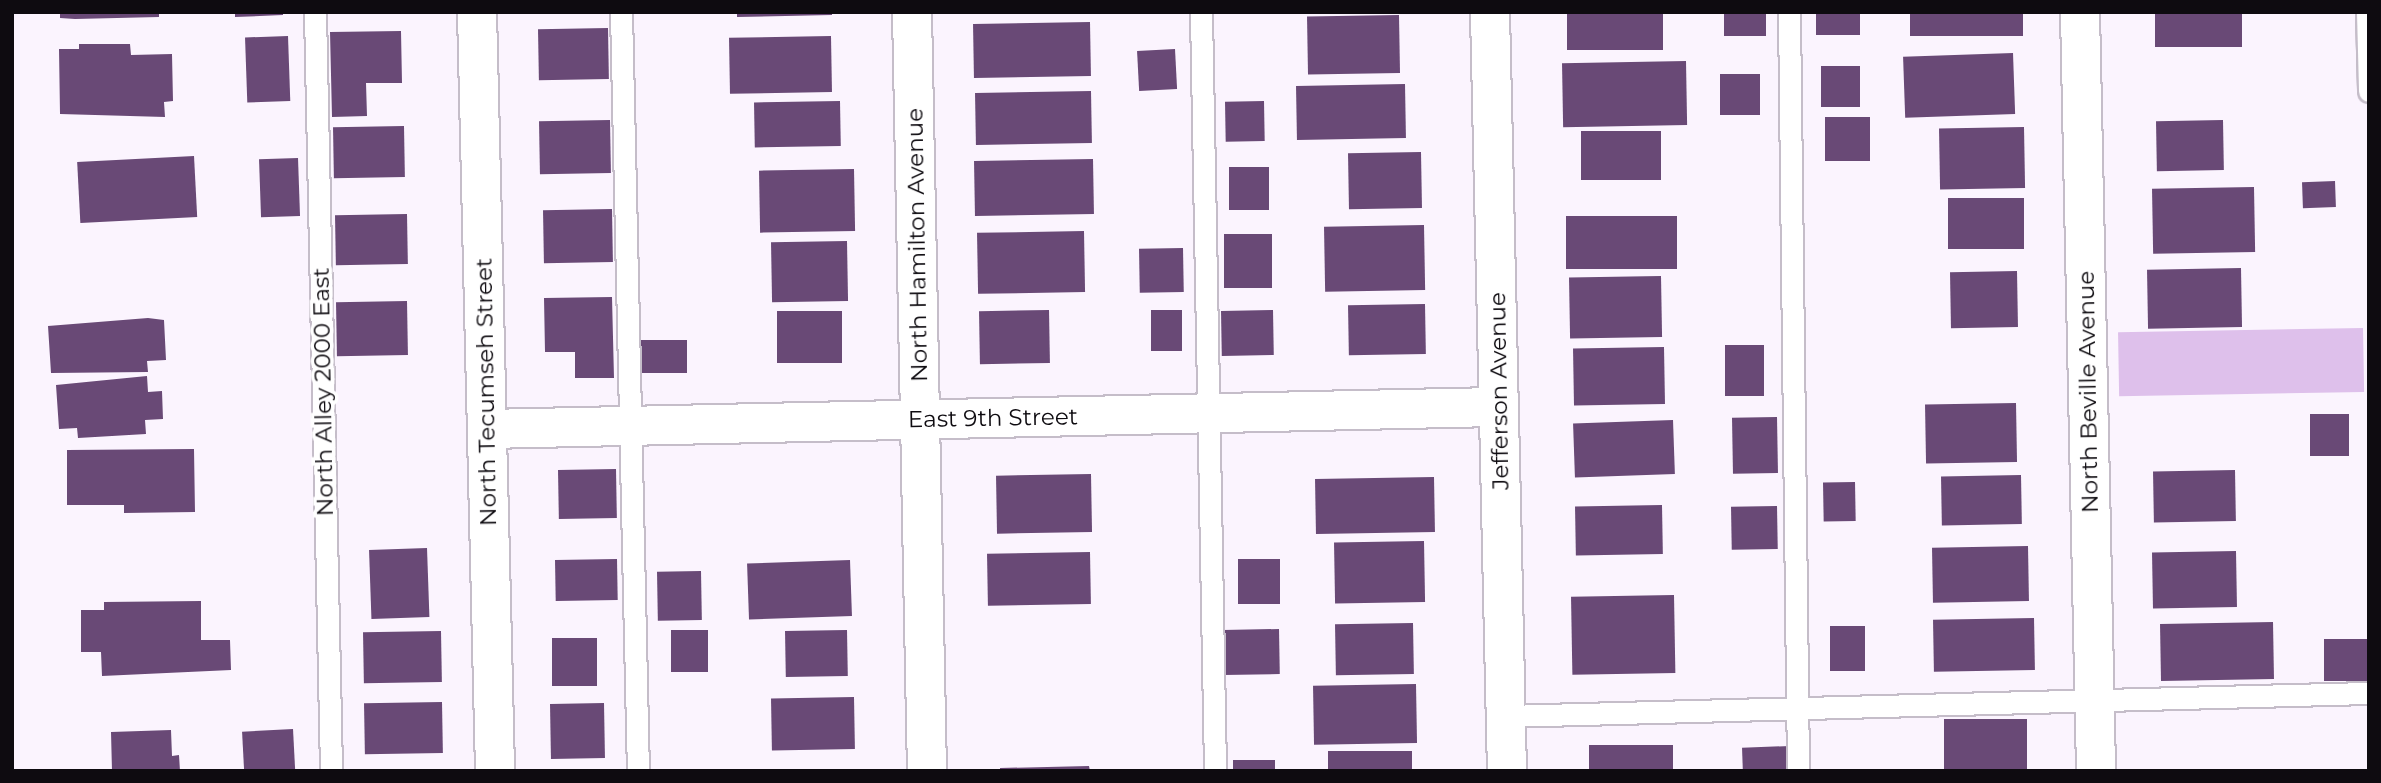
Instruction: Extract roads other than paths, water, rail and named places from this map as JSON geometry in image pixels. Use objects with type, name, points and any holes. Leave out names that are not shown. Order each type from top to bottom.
[{"type":"street","name":"North Tecumseh Street","points":[[477,12],[495,771]]},
{"type":"street","name":"North Hamilton Avenue","points":[[912,12],[927,771]]},
{"type":"street","name":"Jefferson Avenue","points":[[1490,12],[1507,771]]},
{"type":"street","name":"North Beville Avenue","points":[[2080,12],[2096,771]]},
{"type":"street","name":"East 9th Street","points":[[487,429],[1499,407]]},
{"type":"lane","name":"North Alley 2000 East","points":[[315,12],[331,771]]},
{"type":"lane","points":[[621,12],[638,771]]},
{"type":"lane","points":[[1201,12],[1215,771]]},
{"type":"lane","points":[[1789,12],[1798,771]]},
{"type":"lane","points":[[2367,12],[2369,91]]},
{"type":"lane","points":[[1506,716],[2369,694]]}]
